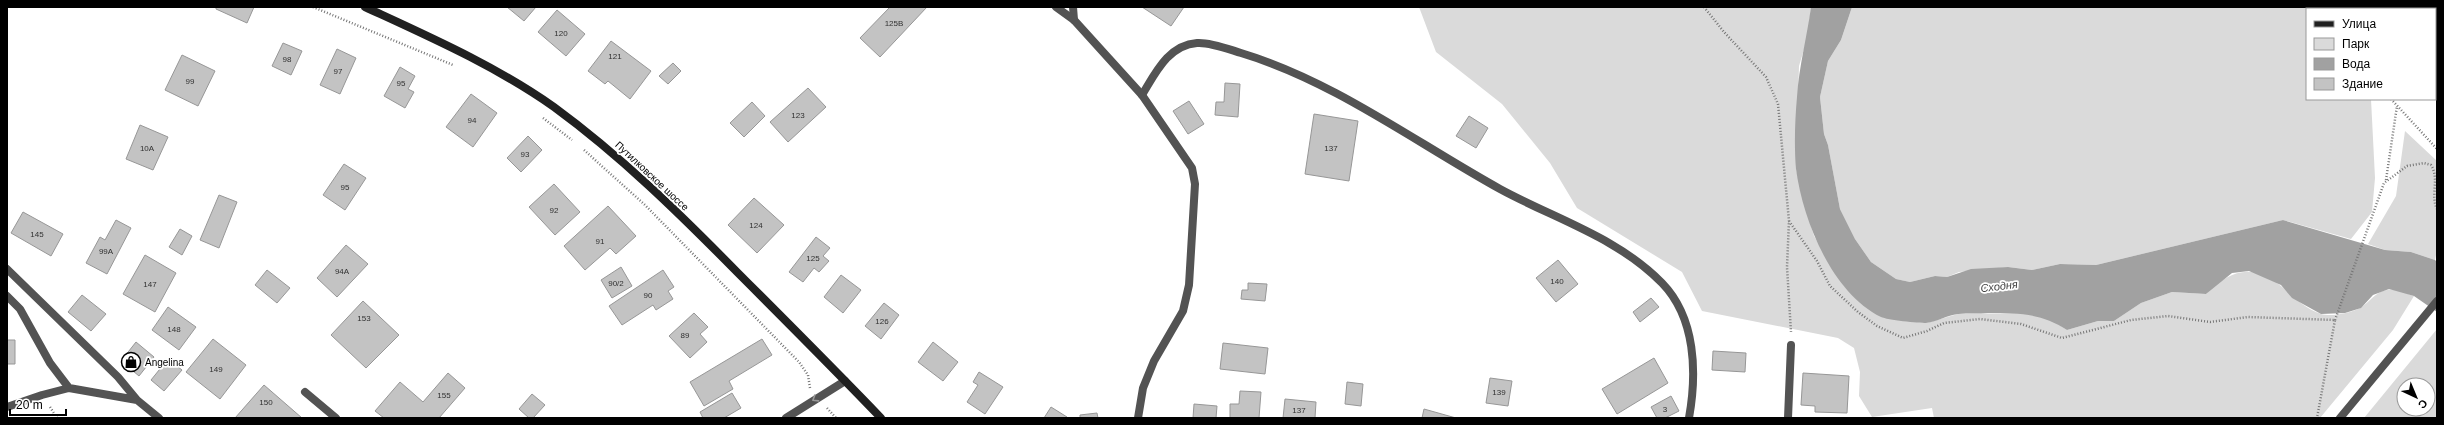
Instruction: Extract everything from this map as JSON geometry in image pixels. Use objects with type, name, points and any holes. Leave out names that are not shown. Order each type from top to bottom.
[{"type":"main road","name":"Путилковское шоссе","points":[[365,7],[445,44],[497,72],[553,107],[615,154],[691,226],[881,418]]},
{"type":"street","points":[[1056,7],[1074,20],[1142,95],[1192,168],[1195,184],[1189,286],[1183,311],[1154,361],[1143,388],[1138,418]]},
{"type":"street","points":[[1073,7],[1074,20]]},
{"type":"street","points":[[1142,95],[1164,61],[1179,47],[1198,43],[1272,62],[1382,118],[1500,189],[1611,242],[1662,283],[1683,314],[1694,354],[1689,418]]},
{"type":"street","points":[[7,269],[118,377],[137,400],[159,418]]},
{"type":"street","points":[[7,296],[20,309],[50,363],[69,388]]},
{"type":"street","points":[[2340,418],[2437,301]]},
{"type":"street","points":[[1788,418],[1791,346]]},
{"type":"street","points":[[786,418],[845,381]]},
{"type":"street","points":[[7,407],[42,395],[69,388],[137,400]]},
{"type":"street","points":[[305,392],[336,418]]},
{"type":"path","points":[[312,7],[456,66]]},
{"type":"path","points":[[1704,7],[1724,32],[1766,77],[1778,104],[1789,221],[1787,267],[1791,314],[1791,346]]},
{"type":"path","points":[[2392,100],[2437,149]]},
{"type":"path","points":[[2317,418],[2334,320],[2364,234],[2386,181],[2397,106]]},
{"type":"path","points":[[536,113],[574,142]]},
{"type":"path","points":[[581,147],[645,205],[799,362],[808,375],[809,387],[836,418]]},
{"type":"path","points":[[2386,181],[2407,166],[2424,163],[2431,165],[2435,171],[2434,198],[2437,209]]},
{"type":"path","points":[[1789,221],[1817,261],[1830,286],[1864,317],[1877,326],[1903,338],[1927,331],[1944,323],[1980,319],[2021,324],[2062,338],[2131,320],[2168,316],[2210,322],[2248,317],[2334,320]]},
{"type":"green space","points":[[1419,7],[1811,7],[1808,36],[1799,66],[1796,169],[1814,236],[1844,286],[1866,306],[1882,317],[1926,323],[1958,314],[2019,313],[2035,315],[2052,320],[2067,330],[2098,321],[2114,321],[2141,303],[2172,292],[2206,294],[2223,280],[2241,272],[2260,274],[2270,279],[2281,286],[2304,306],[2325,315],[2341,314],[2356,310],[2364,306],[2379,293],[2387,290],[2397,290],[2414,296],[2393,330],[2320,418],[1934,418],[1932,408],[1872,417],[1859,396],[1860,372],[1854,348],[1838,338],[1702,311],[1682,272],[1577,208],[1550,163],[1502,104],[1436,52]]},
{"type":"green space","points":[[1852,7],[2311,7],[2306,8],[2306,100],[2371,100],[2375,178],[2372,212],[2351,239],[2283,220],[2096,265],[2060,264],[2032,270],[2008,267],[1959,272],[1947,277],[1935,276],[1910,282],[1896,279],[1871,262],[1855,239],[1840,209],[1828,145],[1824,134],[1820,97],[1828,61],[1841,40]]},
{"type":"green space","points":[[2405,131],[2437,161],[2437,250],[2435,260],[2411,252],[2385,250],[2368,244],[2396,196]]},
{"type":"green space","points":[[2437,329],[2437,418],[2364,418],[2396,379],[2396,417],[2436,417],[2436,377],[2398,377]]},
{"type":"water","name":"Сходня","points":[[1811,7],[1852,7],[1841,40],[1828,61],[1820,97],[1824,134],[1828,145],[1840,209],[1855,239],[1871,262],[1896,279],[1910,282],[1935,276],[1947,277],[1971,269],[2008,267],[2032,270],[2060,264],[2096,265],[2283,220],[2385,250],[2411,252],[2435,260],[2437,262],[2437,312],[2414,296],[2389,289],[2373,295],[2361,308],[2345,313],[2321,314],[2292,298],[2281,285],[2249,271],[2232,273],[2206,294],[2172,292],[2141,303],[2114,321],[2098,321],[2067,330],[2057,324],[2038,317],[2009,313],[1958,314],[1926,323],[1881,317],[1864,306],[1848,291],[1834,273],[1813,232],[1805,211],[1800,189],[1795,160],[1796,114],[1799,74]]},
{"type":"building","points":[[216,7],[254,7],[247,23],[216,9]]},
{"type":"building","points":[[507,7],[536,7],[524,21]]},
{"type":"building","points":[[890,7],[927,7],[880,57],[860,38]]},
{"type":"building","points":[[1142,7],[1184,7],[1171,26]]},
{"type":"building","points":[[557,10],[585,34],[566,56],[538,32]]},
{"type":"building","points":[[611,41],[651,71],[630,99],[608,81],[605,84],[588,71]]},
{"type":"building","points":[[283,43],[302,51],[291,75],[272,66]]},
{"type":"building","points":[[337,49],[356,58],[340,94],[320,85]]},
{"type":"building","points":[[182,55],[215,71],[198,106],[165,90]]},
{"type":"building","points":[[673,63],[681,71],[668,84],[659,76]]},
{"type":"building","points":[[400,67],[415,76],[408,89],[414,92],[405,108],[384,96]]},
{"type":"building","points":[[1225,83],[1240,84],[1238,117],[1215,115],[1216,102],[1224,102]]},
{"type":"building","points":[[808,88],[826,107],[788,142],[770,122]]},
{"type":"building","points":[[471,94],[497,113],[473,147],[446,127]]},
{"type":"building","points":[[1189,101],[1204,124],[1188,134],[1173,111]]},
{"type":"building","points":[[752,102],[765,116],[744,137],[730,123]]},
{"type":"building","points":[[1314,114],[1358,121],[1349,181],[1305,174]]},
{"type":"building","points":[[1469,116],[1488,128],[1476,148],[1456,136]]},
{"type":"building","points":[[140,125],[168,137],[153,170],[126,159]]},
{"type":"building","points":[[528,136],[542,150],[521,172],[507,158]]},
{"type":"building","points":[[344,164],[366,178],[345,210],[323,195]]},
{"type":"building","points":[[554,184],[580,212],[555,235],[529,207]]},
{"type":"building","points":[[219,195],[237,202],[219,248],[200,240]]},
{"type":"building","points":[[754,198],[784,225],[757,253],[728,225]]},
{"type":"building","points":[[608,206],[636,236],[616,254],[610,248],[585,270],[564,246]]},
{"type":"building","points":[[23,212],[63,234],[51,256],[11,233]]},
{"type":"building","points":[[116,220],[131,228],[107,274],[86,263],[100,237],[105,240]]},
{"type":"building","points":[[180,229],[192,236],[182,255],[169,247]]},
{"type":"building","points":[[816,237],[830,248],[823,256],[829,261],[819,272],[814,268],[803,282],[789,272]]},
{"type":"building","points":[[346,245],[368,264],[337,297],[317,278]]},
{"type":"building","points":[[145,255],[176,273],[155,312],[123,294]]},
{"type":"building","points":[[1558,260],[1578,284],[1556,302],[1536,278]]},
{"type":"building","points":[[621,267],[632,286],[612,298],[601,280]]},
{"type":"building","points":[[267,270],[290,288],[277,303],[255,285]]},
{"type":"building","points":[[663,270],[674,287],[668,291],[673,299],[656,310],[653,305],[622,325],[609,306]]},
{"type":"building","points":[[841,275],[861,290],[843,313],[824,297]]},
{"type":"building","points":[[1248,283],[1267,284],[1265,301],[1241,299],[1242,290],[1248,290]]},
{"type":"building","points":[[82,295],[106,314],[91,331],[68,312]]},
{"type":"building","points":[[1651,298],[1659,307],[1640,322],[1633,312]]},
{"type":"building","points":[[363,301],[399,335],[366,368],[331,335]]},
{"type":"building","points":[[884,303],[899,315],[881,339],[865,326]]},
{"type":"building","points":[[168,307],[196,327],[179,350],[152,330]]},
{"type":"building","points":[[694,313],[708,327],[700,334],[707,342],[690,358],[669,336]]},
{"type":"building","points":[[213,339],[246,365],[220,399],[186,372]]},
{"type":"building","points":[[762,339],[772,355],[729,381],[733,389],[704,406],[690,382]]},
{"type":"building","points":[[7,340],[15,340],[15,364],[7,364]]},
{"type":"building","points":[[136,342],[154,357],[139,376],[121,361]]},
{"type":"building","points":[[933,342],[958,362],[943,381],[918,362]]},
{"type":"building","points":[[1223,343],[1268,348],[1265,374],[1220,369]]},
{"type":"building","points":[[1713,351],[1746,353],[1745,372],[1712,370]]},
{"type":"building","points":[[1654,358],[1668,383],[1617,414],[1602,389]]},
{"type":"building","points":[[168,359],[182,370],[164,391],[151,380]]},
{"type":"building","points":[[979,372],[1003,387],[985,414],[967,402],[978,385],[973,382]]},
{"type":"building","points":[[448,373],[465,388],[439,418],[384,418],[375,411],[400,382],[423,402]]},
{"type":"building","points":[[1803,373],[1849,376],[1847,413],[1815,412],[1815,406],[1801,405]]},
{"type":"building","points":[[1490,378],[1512,381],[1508,406],[1486,403]]},
{"type":"building","points":[[1347,382],[1363,384],[1361,406],[1345,404]]},
{"type":"building","points":[[264,385],[302,418],[235,418]]},
{"type":"building","points":[[1240,391],[1261,392],[1259,418],[1230,418],[1230,404],[1239,404]]},
{"type":"building","points":[[732,393],[741,408],[724,418],[703,418],[700,412]]},
{"type":"building","points":[[532,394],[545,405],[533,418],[529,418],[519,409]]},
{"type":"building","points":[[1671,396],[1679,411],[1665,418],[1657,418],[1651,407]]},
{"type":"building","points":[[1285,399],[1316,402],[1315,418],[1283,418]]},
{"type":"building","points":[[1194,404],[1217,406],[1216,418],[1193,418]]},
{"type":"building","points":[[1051,407],[1067,417],[1067,418],[1044,418]]},
{"type":"building","points":[[1424,409],[1456,418],[1422,418]]},
{"type":"building","points":[[1097,413],[1098,418],[1080,418],[1080,415]]},
{"type":"place","name":"Angelina","points":[[131,362]]}]
